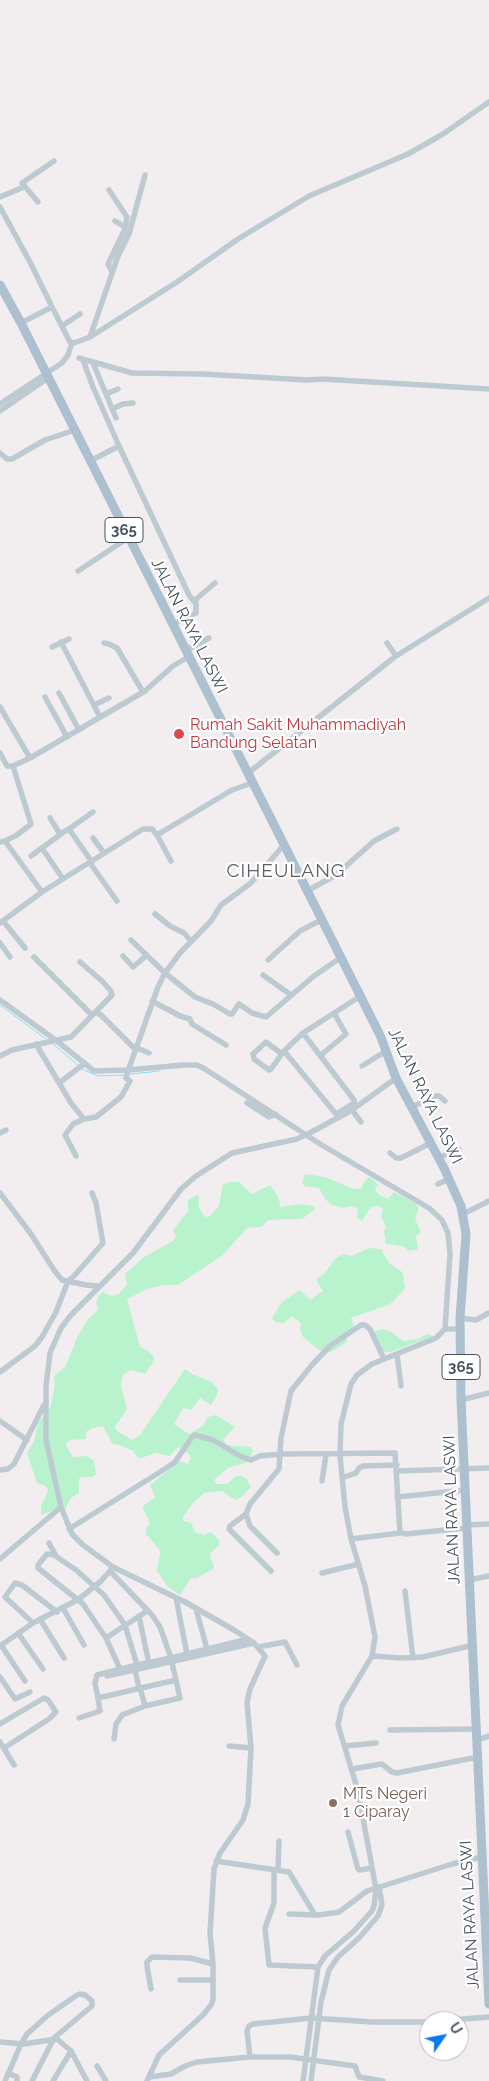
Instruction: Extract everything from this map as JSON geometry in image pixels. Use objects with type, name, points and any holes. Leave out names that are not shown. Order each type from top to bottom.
[{"type":"main road","name":"JALAN RAYA LASWI","points":[[1,292],[21,323],[307,891],[386,1052],[396,1078],[449,1179],[463,1214],[466,1239],[460,1318],[461,1400],[482,1857],[486,1893],[489,2004]]},
{"type":"street","points":[[72,343],[90,337],[177,282],[238,239],[309,196],[408,154],[443,134],[489,102]]},
{"type":"street","points":[[38,202],[24,188],[22,183],[54,161]]},
{"type":"street","points":[[90,337],[112,272],[114,256],[126,231],[146,175]]},
{"type":"street","points":[[0,197],[24,188]]},
{"type":"street","points":[[108,190],[126,215],[126,231]]},
{"type":"street","points":[[0,207],[72,343]]},
{"type":"street","points":[[115,221],[126,231]]},
{"type":"street","points":[[21,323],[52,307]]},
{"type":"street","points":[[62,326],[80,314]]},
{"type":"street","points":[[0,411],[47,376],[66,359],[72,343]]},
{"type":"street","points":[[196,604],[189,595],[119,446],[81,359],[132,373],[206,374],[307,380],[324,379],[489,390]]},
{"type":"street","points":[[93,363],[116,418]]},
{"type":"street","points":[[15,398],[14,392],[29,380]]},
{"type":"street","points":[[106,394],[118,389]]},
{"type":"street","points":[[0,404],[15,398]]},
{"type":"street","points":[[112,409],[123,404],[133,404]]},
{"type":"street","points":[[0,453],[7,459],[12,459],[45,440],[74,430]]},
{"type":"street","points":[[90,460],[119,446]]},
{"type":"street","points":[[78,571],[128,538]]},
{"type":"street","points":[[172,625],[196,613],[197,597],[215,583]]},
{"type":"street","points":[[158,835],[249,778],[396,656],[489,598]]},
{"type":"street","points":[[52,647],[69,638]]},
{"type":"street","points":[[0,753],[6,766],[13,766],[30,758],[143,692],[208,638]]},
{"type":"street","points":[[62,642],[100,717]]},
{"type":"street","points":[[104,643],[117,648],[143,692]]},
{"type":"street","points":[[387,643],[396,656]]},
{"type":"street","points":[[59,692],[79,730]]},
{"type":"street","points":[[45,698],[67,737]]},
{"type":"street","points":[[94,705],[109,698]]},
{"type":"street","points":[[0,707],[30,758]]},
{"type":"street","points":[[13,766],[31,824],[17,835],[2,842],[42,892]]},
{"type":"street","points":[[31,856],[93,812]]},
{"type":"street","points":[[50,818],[61,834]]},
{"type":"street","points":[[69,829],[117,901]]},
{"type":"street","points":[[25,948],[2,922],[42,892],[143,829],[152,829],[158,835],[171,861]]},
{"type":"street","points":[[307,891],[336,875],[374,841],[397,829]]},
{"type":"street","points":[[93,838],[104,853]]},
{"type":"street","points":[[76,1156],[65,1135],[74,1124],[84,1119],[96,1117],[121,1098],[130,1081],[126,1078],[128,1070],[137,1049],[152,1001],[165,973],[191,941],[211,921],[221,905],[251,883],[283,846]]},
{"type":"street","points":[[42,848],[63,880]]},
{"type":"street","points":[[155,914],[170,926],[184,933],[191,941]]},
{"type":"street","points":[[268,960],[300,931],[321,920]]},
{"type":"street","points":[[131,940],[165,973],[195,997],[213,1004],[230,1014],[239,1004],[252,1013],[266,1017],[340,958]]},
{"type":"street","points":[[0,943],[10,957]]},
{"type":"street","points":[[123,956],[133,967],[147,955]]},
{"type":"street","points":[[34,957],[94,1013],[101,1015],[137,1049],[149,1053]]},
{"type":"street","points":[[0,1056],[12,1050],[72,1036],[112,993],[101,980],[80,962]]},
{"type":"street","points":[[263,975],[292,995]]},
{"type":"street","points":[[303,1033],[354,1100],[354,1103],[338,1114],[283,1052],[266,1042],[253,1054],[253,1057],[268,1070],[283,1052],[303,1033],[359,997]]},
{"type":"street","points":[[0,1000],[82,1067],[94,1071],[128,1070],[184,1064],[197,1065],[217,1075],[276,1114],[302,1137],[433,1210],[442,1220],[448,1234],[450,1254],[445,1329],[436,1338],[384,1359],[361,1371],[351,1384],[341,1424],[340,1454],[342,1478],[351,1539],[374,1627],[375,1646],[372,1656],[346,1698],[339,1713],[338,1725],[352,1770],[372,1868],[382,1905],[380,1912],[369,1928],[332,1965],[314,2018]]},
{"type":"street","points":[[152,1001],[180,1016],[190,1019],[192,1024],[226,1045]]},
{"type":"street","points":[[321,1055],[346,1034],[334,1012]]},
{"type":"street","points":[[36,1044],[71,1102],[84,1119]]},
{"type":"street","points":[[362,1066],[386,1052]]},
{"type":"street","points":[[59,1082],[82,1067]]},
{"type":"street","points":[[114,1739],[118,1718],[127,1712],[179,1698],[180,1695],[172,1660],[160,1627],[111,1569],[83,1545],[69,1529],[61,1507],[48,1450],[45,1403],[47,1366],[54,1342],[66,1320],[133,1253],[181,1189],[196,1176],[232,1153],[302,1137],[352,1110],[396,1078]]},
{"type":"street","points":[[412,1107],[435,1096],[439,1096],[445,1101]]},
{"type":"street","points":[[247,1103],[269,1117],[276,1114]]},
{"type":"street","points":[[262,1112],[269,1109]]},
{"type":"street","points":[[352,1110],[361,1122]]},
{"type":"street","points":[[0,1133],[6,1130]]},
{"type":"street","points":[[390,1154],[396,1158],[401,1158],[431,1143]]},
{"type":"street","points":[[438,1158],[459,1149]]},
{"type":"street","points":[[438,1184],[449,1179]]},
{"type":"street","points":[[0,1193],[62,1280],[98,1286]]},
{"type":"street","points":[[0,1372],[35,1346],[56,1312],[68,1281],[103,1243],[96,1203],[92,1193]]},
{"type":"street","points":[[463,1214],[489,1201]]},
{"type":"street","points":[[460,1318],[476,1320],[489,1313]]},
{"type":"street","points":[[271,1571],[237,1539],[230,1526],[246,1514],[250,1504],[277,1474],[280,1466],[285,1412],[291,1391],[330,1346],[359,1326],[365,1325],[370,1329],[384,1359]]},
{"type":"street","points":[[445,1329],[461,1329]]},
{"type":"street","points":[[397,1354],[401,1386]]},
{"type":"street","points":[[461,1400],[489,1393]]},
{"type":"street","points":[[0,1470],[8,1469],[13,1465],[45,1403]]},
{"type":"street","points":[[0,1421],[27,1440]]},
{"type":"street","points":[[69,1529],[168,1468],[175,1462],[194,1435],[213,1440],[247,1459],[281,1454],[326,1455],[395,1452],[400,1533]]},
{"type":"street","points":[[322,1481],[326,1455]]},
{"type":"street","points":[[342,1478],[355,1474],[363,1466],[465,1470],[489,1468]]},
{"type":"street","points":[[397,1498],[466,1490]]},
{"type":"street","points":[[0,1559],[61,1507]]},
{"type":"street","points":[[246,1514],[250,1526],[277,1553]]},
{"type":"street","points":[[351,1539],[489,1524]]},
{"type":"street","points":[[49,1543],[56,1556],[95,1586],[125,1626],[145,1706]]},
{"type":"street","points":[[56,1556],[47,1554],[38,1565],[38,1568],[44,1575],[79,1599],[106,1638],[120,1669]]},
{"type":"street","points":[[322,1573],[359,1564]]},
{"type":"street","points":[[25,1681],[1,1646],[33,1623],[79,1599],[111,1569]]},
{"type":"street","points":[[111,1569],[196,1609],[253,1643],[265,1658],[250,1689],[247,1702],[251,1748],[250,1790],[246,1813],[216,1860],[213,1877],[210,1933],[214,1990],[211,2005],[159,2055],[148,2079],[163,2078],[197,2062],[275,2056],[354,2066],[359,2077],[384,2081]]},
{"type":"street","points":[[469,1580],[489,1576]]},
{"type":"street","points":[[33,1623],[6,1597],[15,1583],[22,1585],[57,1612]]},
{"type":"street","points":[[405,1591],[413,1658]]},
{"type":"street","points":[[176,1598],[187,1654]]},
{"type":"street","points":[[63,1608],[84,1645]]},
{"type":"street","points":[[196,1609],[207,1649]]},
{"type":"street","points":[[106,1638],[147,1611]]},
{"type":"street","points":[[139,1616],[149,1664]]},
{"type":"street","points":[[40,1619],[64,1658]]},
{"type":"street","points":[[18,1633],[43,1669]]},
{"type":"street","points":[[172,1660],[207,1649],[253,1643],[285,1642],[297,1665]]},
{"type":"street","points":[[95,1678],[149,1664],[253,1643]]},
{"type":"street","points":[[372,1656],[413,1658],[441,1654],[473,1645]]},
{"type":"street","points":[[95,1678],[120,1669],[136,1667]]},
{"type":"street","points":[[0,1677],[14,1699],[30,1692]]},
{"type":"street","points":[[79,1718],[100,1711],[95,1678]]},
{"type":"street","points":[[98,1698],[176,1680]]},
{"type":"street","points":[[0,1724],[44,1698],[48,1700],[56,1712],[49,1719],[4,1748]]},
{"type":"street","points":[[390,1730],[477,1730]]},
{"type":"street","points":[[477,1740],[489,1736]]},
{"type":"street","points":[[0,1742],[14,1765]]},
{"type":"street","points":[[345,1746],[376,1743]]},
{"type":"street","points":[[229,1746],[251,1748]]},
{"type":"street","points":[[352,1770],[382,1764],[392,1772],[397,1773],[478,1757]]},
{"type":"street","points":[[348,1832],[358,1869],[372,1868]]},
{"type":"street","points":[[279,1841],[274,1903],[265,1929],[269,1966],[318,1967]]},
{"type":"street","points":[[289,1914],[315,1915],[339,1912],[364,1893],[452,1864],[482,1857]]},
{"type":"street","points":[[216,1860],[287,1871],[292,1874],[315,1915]]},
{"type":"street","points":[[303,2081],[309,2060],[318,1967],[325,1956],[354,1931],[372,1912],[378,1888]]},
{"type":"street","points":[[151,1989],[147,1966],[148,1960],[152,1957],[190,1958],[213,1964]]},
{"type":"street","points":[[180,1980],[212,1980]]},
{"type":"street","points":[[5,2081],[21,2044],[28,2034],[46,2017],[77,1995],[83,1994],[90,1999],[92,2006],[54,2038],[32,2081]]},
{"type":"street","points":[[469,2018],[489,2016]]},
{"type":"street","points":[[250,2057],[247,2031],[250,2025],[314,2018],[373,2022],[419,2022]]},
{"type":"street","points":[[0,2042],[21,2044],[54,2038],[63,2042],[71,2051],[86,2080]]},
{"type":"street","points":[[53,2081],[71,2051]]},
{"type":"street","points":[[309,2060],[311,2081]]},
{"type":"street","points":[[97,2066],[106,2081]]},
{"type":"street","points":[[8,2073],[18,2077],[17,2081]]},
{"type":"green space","points":[[305,1174],[325,1177],[354,1189],[362,1188],[363,1183],[369,1177],[378,1184],[375,1190],[379,1195],[388,1199],[394,1192],[415,1203],[419,1208],[415,1219],[421,1232],[416,1236],[418,1249],[410,1251],[402,1246],[386,1244],[384,1231],[386,1227],[381,1216],[383,1209],[379,1206],[371,1207],[362,1221],[357,1218],[358,1209],[351,1206],[343,1208],[332,1205],[325,1199],[319,1188],[304,1186],[302,1182]]},
{"type":"green space","points":[[239,1182],[252,1194],[270,1185],[279,1198],[280,1207],[299,1204],[313,1206],[315,1209],[302,1219],[268,1220],[262,1227],[247,1228],[223,1255],[178,1285],[164,1285],[147,1289],[127,1299],[140,1347],[154,1357],[145,1374],[132,1370],[124,1374],[122,1378],[121,1387],[127,1409],[115,1427],[117,1431],[132,1440],[140,1435],[185,1369],[212,1382],[218,1389],[217,1395],[211,1405],[200,1398],[191,1410],[183,1408],[174,1424],[189,1434],[203,1426],[208,1417],[216,1415],[235,1427],[223,1439],[227,1445],[251,1447],[253,1452],[248,1462],[228,1468],[214,1480],[217,1484],[227,1484],[236,1476],[242,1476],[247,1479],[251,1487],[241,1497],[237,1500],[222,1491],[204,1493],[194,1502],[183,1517],[183,1521],[191,1523],[195,1532],[204,1535],[211,1532],[219,1540],[219,1545],[211,1553],[210,1558],[214,1566],[213,1569],[197,1578],[191,1578],[180,1595],[168,1587],[157,1571],[160,1553],[159,1549],[146,1534],[146,1528],[150,1523],[143,1506],[155,1497],[150,1485],[180,1461],[188,1464],[191,1458],[189,1454],[178,1447],[170,1456],[155,1453],[139,1459],[132,1450],[112,1443],[103,1426],[92,1428],[86,1432],[86,1439],[71,1440],[67,1442],[66,1446],[73,1457],[87,1456],[94,1461],[96,1474],[92,1477],[82,1477],[79,1479],[79,1493],[71,1498],[65,1509],[41,1515],[41,1506],[48,1490],[46,1486],[37,1483],[27,1453],[34,1441],[38,1423],[50,1408],[55,1385],[54,1376],[65,1367],[75,1341],[88,1319],[98,1310],[96,1303],[99,1295],[103,1292],[112,1296],[119,1294],[127,1284],[126,1273],[144,1257],[173,1241],[176,1237],[173,1230],[188,1211],[188,1200],[197,1195],[199,1196],[199,1208],[204,1216],[211,1215],[219,1206],[223,1184]]},
{"type":"green space","points":[[369,1248],[381,1249],[389,1263],[400,1270],[403,1274],[405,1289],[390,1304],[351,1318],[355,1330],[346,1336],[347,1342],[331,1352],[319,1350],[303,1337],[300,1330],[301,1323],[292,1316],[284,1323],[275,1322],[272,1318],[282,1302],[298,1291],[300,1290],[310,1300],[323,1291],[316,1280],[324,1274],[335,1259],[343,1254],[352,1256]]},
{"type":"green space","points":[[382,1329],[391,1332],[403,1341],[417,1339],[428,1334],[434,1336],[390,1352],[382,1352],[373,1332]]},
{"type":"waterway","points":[[0,1005],[46,1039]]},
{"type":"waterway","points":[[52,1043],[79,1066]]},
{"type":"waterway","points":[[82,1069],[98,1076],[124,1075]]},
{"type":"waterway","points":[[131,1074],[160,1071]]},
{"type":"place","name":"Rumah Sakit Muhammadiyah Bandung Selatan","points":[[179,734]]},
{"type":"place","name":"MTs Negeri 1 Ciparay","points":[[333,1803]]},
{"type":"district","name":"CIHEULANG","points":[[286,871]]}]
